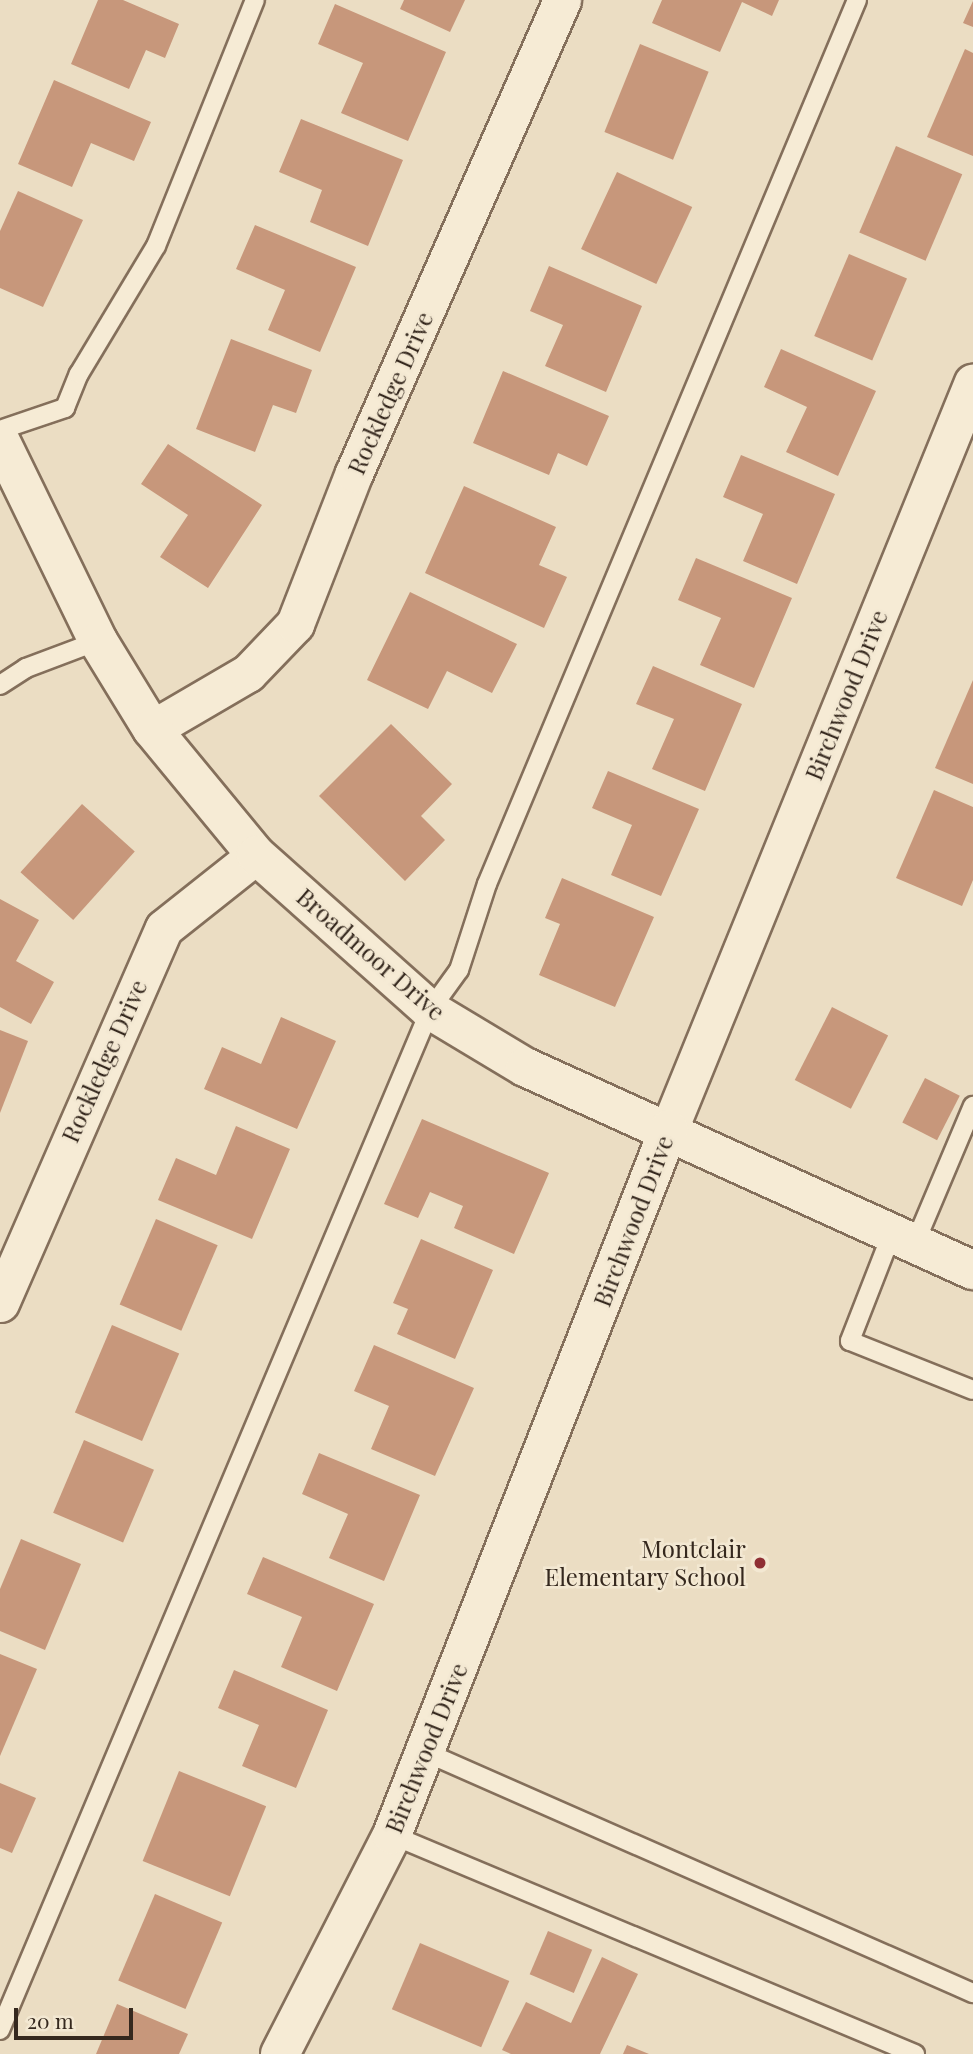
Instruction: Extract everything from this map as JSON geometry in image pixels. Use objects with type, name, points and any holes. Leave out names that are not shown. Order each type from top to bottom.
[{"type":"street","name":"Rockledge Drive","points":[[152,729],[247,673],[295,624],[354,473],[562,0]]},
{"type":"street","name":"Birchwood Drive","points":[[280,2054],[392,1835],[669,1129],[973,382]]},
{"type":"street","name":"Broadmoor Drive","points":[[0,440],[98,641],[152,729],[256,855],[430,1010],[525,1067],[669,1129],[973,1270]]},
{"type":"street","name":"Rockledge Drive","points":[[0,1303],[164,928],[256,855]]},
{"type":"lane","points":[[0,430],[65,408],[79,374],[156,246],[255,0]]},
{"type":"lane","points":[[0,2030],[430,1010],[458,970],[487,884],[857,0]]},
{"type":"lane","points":[[0,685],[26,668],[98,641]]},
{"type":"lane","points":[[973,1105],[850,1340],[973,1390]]},
{"type":"lane","points":[[425,1752],[973,1993]]},
{"type":"lane","points":[[392,1835],[915,2054]]},
{"type":"building","points":[[98,0],[123,0],[179,24],[165,58],[146,50],[129,89],[71,64]]},
{"type":"building","points":[[404,0],[465,0],[450,32],[400,9]]},
{"type":"building","points":[[662,0],[779,0],[772,16],[742,2],[720,52],[652,23]]},
{"type":"building","points":[[973,1],[973,27],[963,23]]},
{"type":"building","points":[[335,4],[446,52],[408,141],[341,113],[363,63],[318,44]]},
{"type":"building","points":[[640,44],[709,72],[673,160],[604,132]]},
{"type":"building","points":[[965,49],[973,53],[973,156],[927,137]]},
{"type":"building","points":[[54,80],[151,122],[134,161],[91,143],[72,187],[18,164]]},
{"type":"building","points":[[301,119],[403,160],[368,246],[310,222],[322,190],[279,172]]},
{"type":"building","points":[[896,146],[962,174],[926,261],[859,233]]},
{"type":"building","points":[[617,172],[692,207],[656,284],[581,249]]},
{"type":"building","points":[[18,191],[83,220],[43,307],[0,288],[0,231]]},
{"type":"building","points":[[255,225],[356,267],[320,352],[268,330],[285,290],[236,269]]},
{"type":"building","points":[[849,254],[907,279],[872,361],[814,336]]},
{"type":"building","points":[[549,266],[642,306],[606,392],[545,366],[563,325],[530,311]]},
{"type":"building","points":[[231,339],[312,370],[296,413],[273,405],[255,452],[196,429]]},
{"type":"building","points":[[781,349],[876,391],[838,476],[786,452],[807,407],[764,387]]},
{"type":"building","points":[[503,371],[609,416],[587,466],[558,453],[549,475],[473,443]]},
{"type":"building","points":[[168,444],[262,505],[208,588],[160,557],[188,515],[141,484]]},
{"type":"building","points":[[741,455],[835,494],[797,584],[743,561],[763,514],[723,497]]},
{"type":"building","points":[[464,486],[556,527],[539,565],[567,577],[544,628],[425,573]]},
{"type":"building","points":[[696,558],[792,598],[754,688],[700,665],[721,618],[678,600]]},
{"type":"building","points":[[410,592],[517,644],[492,693],[447,671],[428,709],[367,680]]},
{"type":"building","points":[[653,666],[742,704],[705,791],[652,769],[674,719],[636,704]]},
{"type":"building","points":[[973,680],[973,784],[935,768]]},
{"type":"building","points":[[391,724],[452,784],[421,816],[445,840],[405,881],[319,796]]},
{"type":"building","points":[[608,771],[699,809],[661,896],[611,875],[632,825],[592,808]]},
{"type":"building","points":[[934,790],[973,807],[973,880],[962,906],[896,878]]},
{"type":"building","points":[[82,804],[135,852],[73,920],[20,872]]},
{"type":"building","points":[[562,878],[654,917],[615,1007],[539,975],[560,924],[545,918]]},
{"type":"building","points":[[0,899],[39,920],[16,961],[54,982],[31,1024],[0,1007]]},
{"type":"building","points":[[832,1007],[888,1036],[851,1109],[795,1080]]},
{"type":"building","points":[[281,1017],[336,1041],[297,1129],[204,1089],[222,1047],[261,1064]]},
{"type":"building","points":[[0,1030],[28,1041],[0,1113]]},
{"type":"building","points":[[925,1078],[960,1096],[937,1140],[902,1123]]},
{"type":"building","points":[[422,1119],[549,1173],[514,1254],[454,1228],[463,1206],[430,1192],[418,1218],[384,1204]]},
{"type":"building","points":[[236,1126],[290,1149],[252,1239],[158,1200],[176,1158],[216,1175]]},
{"type":"building","points":[[156,1219],[218,1245],[181,1331],[120,1305]]},
{"type":"building","points":[[421,1239],[493,1270],[455,1359],[397,1334],[408,1309],[393,1303]]},
{"type":"building","points":[[112,1325],[179,1354],[142,1441],[75,1412]]},
{"type":"building","points":[[374,1345],[474,1388],[435,1476],[371,1449],[389,1406],[354,1391]]},
{"type":"building","points":[[84,1440],[154,1470],[123,1542],[53,1513]]},
{"type":"building","points":[[319,1453],[420,1495],[384,1581],[329,1558],[348,1514],[302,1494]]},
{"type":"building","points":[[21,1539],[81,1564],[45,1650],[0,1631],[0,1589]]},
{"type":"building","points":[[263,1557],[374,1604],[337,1691],[281,1667],[302,1617],[247,1594]]},
{"type":"building","points":[[0,1654],[37,1669],[0,1756]]},
{"type":"building","points":[[234,1670],[328,1710],[296,1788],[242,1766],[259,1725],[218,1708]]},
{"type":"building","points":[[179,1771],[266,1806],[230,1896],[143,1861]]},
{"type":"building","points":[[0,1783],[36,1798],[12,1853],[0,1848]]},
{"type":"building","points":[[155,1894],[222,1923],[185,2009],[118,1981]]},
{"type":"building","points":[[548,1931],[592,1950],[574,1993],[530,1974]]},
{"type":"building","points":[[420,1943],[509,1981],[481,2047],[392,2009]]},
{"type":"building","points":[[602,1957],[638,1974],[600,2054],[511,2054],[502,2050],[526,2002],[571,2023]]},
{"type":"building","points":[[117,2004],[188,2034],[179,2054],[96,2054]]},
{"type":"building","points":[[627,2045],[649,2054],[623,2054]]},
{"type":"place","name":"Montclair Elementary School","points":[[760,1563]]}]
